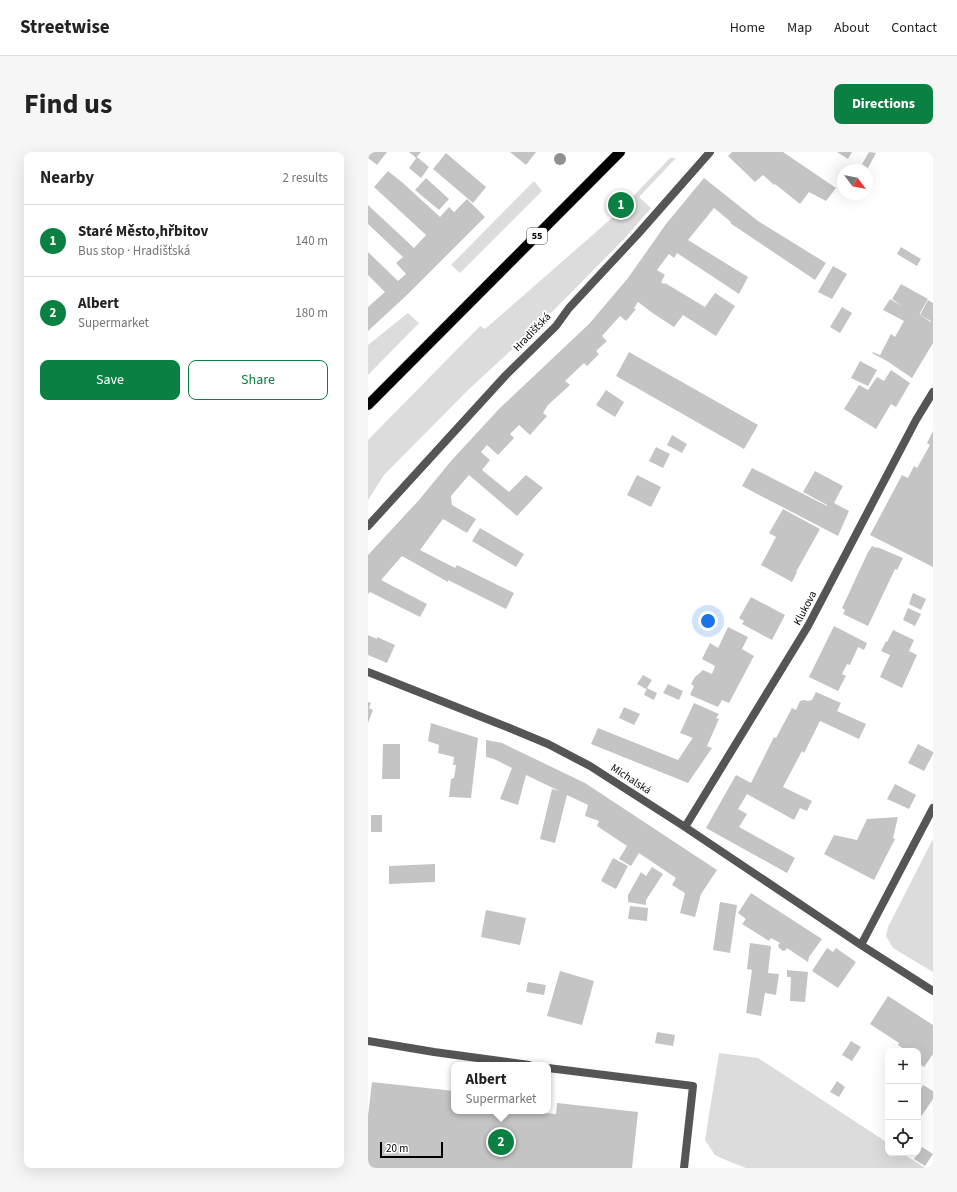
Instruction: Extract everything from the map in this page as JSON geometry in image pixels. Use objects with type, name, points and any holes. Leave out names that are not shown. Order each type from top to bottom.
[{"type":"main road","name":"55","points":[[368,405],[620,152]]},
{"type":"street","name":"Hradišťská","points":[[368,526],[506,375],[556,326],[569,308],[637,235],[710,152]]},
{"type":"street","name":"Klukova","points":[[685,827],[808,626],[916,420],[933,392]]},
{"type":"street","name":"Michalská","points":[[368,672],[548,744],[590,766],[685,827],[860,945],[933,991]]},
{"type":"street","points":[[860,945],[933,808]]},
{"type":"street","points":[[368,1041],[507,1062]]},
{"type":"street","points":[[551,1068],[693,1086],[684,1168]]},
{"type":"shaded area","points":[[670,158],[676,158],[639,197],[651,208],[625,238],[547,317],[467,391],[384,475],[368,500],[368,440],[480,326],[485,329],[612,218]]},
{"type":"shaded area","points":[[534,181],[542,191],[460,273],[451,265]]},
{"type":"shaded area","points":[[408,313],[419,323],[368,375],[368,345]]},
{"type":"shaded area","points":[[933,839],[933,972],[893,948],[886,936],[888,927]]},
{"type":"shaded area","points":[[719,1053],[758,1058],[885,1141],[885,1156],[907,1156],[925,1168],[746,1168],[715,1155],[705,1140]]},
{"type":"building","points":[[368,152],[387,152],[377,165],[368,158]]},
{"type":"building","points":[[409,152],[421,152],[416,158]]},
{"type":"building","points":[[510,152],[536,152],[526,165]]},
{"type":"building","points":[[732,152],[783,152],[836,188],[826,201],[809,192],[800,204],[763,175],[755,182],[728,156]]},
{"type":"building","points":[[837,152],[852,152],[848,159]]},
{"type":"building","points":[[869,152],[876,153],[870,164],[862,164]]},
{"type":"building","points":[[446,153],[486,187],[473,203],[433,169]]},
{"type":"building","points":[[417,157],[429,167],[421,178],[409,168]]},
{"type":"building","points":[[388,171],[440,217],[449,207],[454,212],[467,199],[485,217],[408,294],[368,331],[368,307],[385,292],[368,275],[368,252],[398,281],[406,274],[396,263],[403,257],[368,224],[368,205],[414,248],[426,235],[374,187]]},
{"type":"building","points":[[426,178],[449,199],[439,210],[415,190]]},
{"type":"building","points":[[704,178],[758,221],[826,263],[815,280],[730,223],[731,222],[714,208],[688,240],[748,277],[739,294],[677,253],[674,258],[669,254],[657,270],[665,275],[661,282],[705,307],[715,293],[735,306],[716,336],[683,315],[674,327],[638,302],[634,308],[636,309],[626,321],[620,316],[602,336],[607,341],[596,351],[599,354],[587,366],[584,363],[565,381],[570,385],[548,405],[543,413],[547,416],[530,435],[519,425],[510,434],[514,438],[498,455],[487,445],[481,452],[490,460],[482,470],[509,492],[526,475],[543,488],[517,516],[469,475],[451,496],[452,505],[476,519],[467,533],[443,519],[420,550],[455,568],[457,565],[514,593],[506,609],[448,580],[448,582],[402,556],[381,580],[427,604],[420,617],[370,592],[368,594],[368,555],[419,500],[451,461],[499,409],[589,324],[628,278],[666,224]]},
{"type":"building","points":[[901,247],[921,259],[917,266],[897,254]]},
{"type":"building","points":[[833,266],[847,274],[832,299],[818,292]]},
{"type":"building","points":[[901,284],[928,299],[920,315],[928,300],[933,303],[933,343],[912,378],[872,353],[873,352],[880,355],[891,334],[895,337],[904,321],[883,310],[890,299],[902,306],[892,299]]},
{"type":"building","points":[[842,307],[852,313],[840,333],[830,327]]},
{"type":"building","points":[[629,352],[758,425],[744,449],[616,376]]},
{"type":"building","points":[[860,361],[877,370],[868,386],[851,378]]},
{"type":"building","points":[[891,370],[910,383],[896,407],[891,404],[876,429],[844,409],[859,385],[868,390],[877,377],[884,381]]},
{"type":"building","points":[[606,390],[624,402],[615,417],[596,405]]},
{"type":"building","points":[[933,431],[933,567],[870,535],[902,475],[908,478],[914,466],[917,468],[930,445],[927,443]]},
{"type":"building","points":[[672,435],[687,444],[682,453],[667,445]]},
{"type":"building","points":[[656,447],[670,454],[663,468],[649,461]]},
{"type":"building","points":[[752,468],[827,506],[803,492],[815,471],[843,486],[834,503],[849,511],[838,536],[742,486]]},
{"type":"building","points":[[637,475],[661,487],[651,507],[627,495]]},
{"type":"building","points":[[783,509],[820,529],[792,582],[761,565],[776,537],[769,533]]},
{"type":"building","points":[[480,528],[524,554],[516,567],[472,541]]},
{"type":"building","points":[[872,546],[903,558],[897,570],[895,569],[868,626],[843,614],[845,610],[842,608]]},
{"type":"building","points":[[913,593],[926,599],[921,610],[909,604]]},
{"type":"building","points":[[751,597],[785,615],[772,640],[742,624],[744,621],[739,618]]},
{"type":"building","points":[[908,608],[921,614],[915,626],[903,620]]},
{"type":"building","points":[[834,626],[867,643],[864,650],[858,647],[850,665],[847,664],[842,674],[846,676],[838,691],[809,677]]},
{"type":"building","points":[[728,627],[748,637],[742,649],[754,656],[729,703],[722,700],[718,707],[690,695],[694,686],[691,684],[695,677],[703,670],[712,674],[715,666],[702,659],[710,643],[718,648]]},
{"type":"building","points":[[893,630],[914,640],[909,651],[917,655],[902,688],[880,677],[890,655],[881,651]]},
{"type":"building","points":[[368,635],[377,639],[377,637],[395,645],[387,663],[368,655]]},
{"type":"building","points":[[643,675],[652,680],[646,689],[637,684]]},
{"type":"building","points":[[668,684],[683,691],[679,700],[663,693]]},
{"type":"building","points":[[647,688],[657,693],[654,700],[644,695]]},
{"type":"building","points":[[816,692],[841,703],[837,711],[866,724],[859,739],[820,721],[804,753],[802,751],[783,787],[812,801],[807,811],[800,808],[794,820],[747,794],[738,809],[747,814],[739,827],[795,858],[787,873],[706,828],[736,775],[751,783],[774,737],[776,738],[792,708],[796,710],[800,701],[812,700]]},
{"type":"building","points":[[368,702],[371,703],[369,708],[373,710],[368,723]]},
{"type":"building","points":[[694,703],[719,714],[716,718],[719,719],[707,746],[712,748],[688,783],[591,744],[598,728],[678,760],[693,738],[680,733]]},
{"type":"building","points":[[624,707],[640,714],[634,725],[619,718]]},
{"type":"building","points":[[431,723],[478,738],[471,798],[449,797],[451,779],[454,778],[456,765],[453,765],[454,757],[438,753],[439,745],[428,741]]},
{"type":"building","points":[[486,740],[502,743],[585,783],[717,870],[701,894],[695,917],[680,913],[685,893],[672,885],[676,878],[639,853],[631,866],[619,859],[627,846],[597,826],[599,821],[585,816],[588,805],[567,795],[555,843],[540,839],[552,789],[559,791],[526,775],[518,805],[500,799],[512,768],[494,759],[486,757]]},
{"type":"building","points":[[383,744],[400,744],[400,779],[382,779]]},
{"type":"building","points":[[918,744],[933,752],[924,771],[908,763]]},
{"type":"building","points":[[895,784],[916,795],[909,809],[887,799]]},
{"type":"building","points":[[371,815],[382,815],[382,832],[371,832]]},
{"type":"building","points":[[898,817],[893,838],[895,839],[874,880],[824,854],[834,835],[857,840],[867,819]]},
{"type":"building","points":[[613,858],[628,866],[616,889],[601,881]]},
{"type":"building","points":[[435,864],[435,882],[389,884],[389,866]]},
{"type":"building","points":[[652,867],[663,874],[646,900],[646,905],[628,902],[628,895],[641,872],[646,876]]},
{"type":"building","points":[[751,893],[822,939],[809,957],[808,962],[787,948],[783,951],[779,948],[778,945],[780,943],[771,938],[769,941],[742,924],[746,919],[738,913]]},
{"type":"building","points":[[720,902],[737,905],[730,953],[713,950]]},
{"type":"building","points":[[630,906],[648,908],[647,921],[628,919]]},
{"type":"building","points":[[486,910],[526,918],[520,945],[481,937]]},
{"type":"building","points":[[750,943],[771,946],[768,973],[779,974],[776,995],[765,993],[761,1016],[746,1013],[752,970],[747,969]]},
{"type":"building","points":[[827,948],[833,952],[836,948],[856,962],[838,988],[812,971]]},
{"type":"building","points":[[787,970],[808,972],[805,1002],[790,1001],[791,977],[787,977]]},
{"type":"building","points":[[560,971],[594,981],[582,1025],[547,1016]]},
{"type":"building","points":[[528,982],[546,985],[544,995],[526,992]]},
{"type":"building","points":[[888,996],[933,1025],[933,1054],[924,1067],[921,1065],[921,1048],[902,1048],[898,1045],[899,1043],[870,1024]]},
{"type":"building","points":[[657,1032],[675,1035],[673,1046],[655,1043]]},
{"type":"building","points":[[851,1041],[861,1047],[852,1061],[842,1055]]},
{"type":"building","points":[[837,1081],[845,1087],[839,1097],[830,1092]]},
{"type":"building","points":[[372,1082],[451,1091],[451,1114],[556,1114],[557,1103],[638,1112],[632,1168],[368,1168],[368,1116]]},
{"type":"building","points":[[923,1085],[933,1091],[933,1099],[921,1117],[921,1088]]},
{"type":"building","points":[[922,1147],[933,1154],[925,1166],[914,1159],[916,1156],[921,1156]]},
{"type":"place","name":"Staré Město,hřbitov","points":[[621,205]]},
{"type":"place","name":"Albert","points":[[501,1142]]}]
